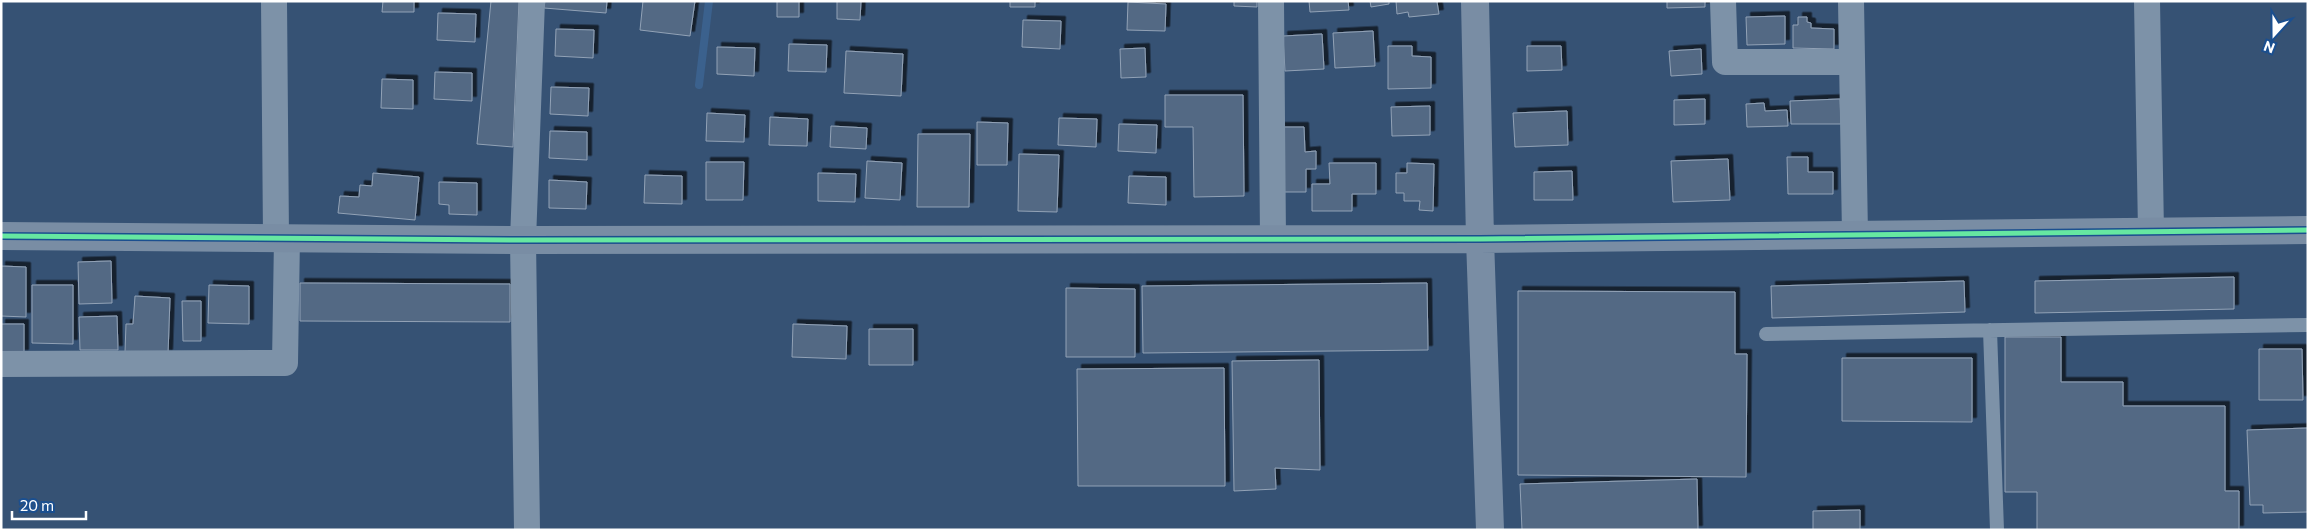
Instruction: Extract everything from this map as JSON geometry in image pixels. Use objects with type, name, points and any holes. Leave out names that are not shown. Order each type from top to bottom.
[{"type":"street","points":[[1,364],[285,362],[274,1]]},
{"type":"street","points":[[527,530],[523,240],[532,1]]},
{"type":"street","points":[[1271,1],[1273,239]]},
{"type":"street","points":[[1475,1],[1480,239],[1490,530]]},
{"type":"street","points":[[1723,1],[1725,62],[1852,62]]},
{"type":"street","points":[[1851,1],[1855,235]]},
{"type":"street","points":[[2147,1],[2150,232]]},
{"type":"street","points":[[1,236],[523,240],[1480,239],[2308,230]]},
{"type":"lane","points":[[1766,334],[2308,325]]},
{"type":"lane","points":[[1990,330],[1997,530]]},
{"type":"building","points":[[383,1],[414,1],[414,12],[382,12]]},
{"type":"building","points":[[491,1],[519,1],[513,147],[477,144]]},
{"type":"building","points":[[545,1],[607,1],[606,13],[544,8]]},
{"type":"building","points":[[643,1],[695,1],[690,36],[640,30]]},
{"type":"building","points":[[777,1],[799,1],[799,17],[777,17]]},
{"type":"building","points":[[837,1],[861,1],[860,20],[837,19]]},
{"type":"building","points":[[1010,1],[1035,1],[1035,7],[1010,7]]},
{"type":"building","points":[[1234,1],[1257,1],[1257,7],[1234,6]]},
{"type":"building","points":[[1309,1],[1348,1],[1349,10],[1310,12]]},
{"type":"building","points":[[1370,1],[1389,1],[1389,4],[1371,7]]},
{"type":"building","points":[[1396,1],[1440,1],[1437,2],[1439,14],[1409,17],[1408,12],[1397,14]]},
{"type":"building","points":[[1667,1],[1705,1],[1705,7],[1667,8]]},
{"type":"building","points":[[1128,2],[1166,4],[1165,31],[1127,30]]},
{"type":"building","points":[[438,13],[476,14],[475,42],[437,40]]},
{"type":"building","points":[[1785,16],[1785,44],[1747,45],[1746,17]]},
{"type":"building","points":[[1798,17],[1807,17],[1807,22],[1811,23],[1811,28],[1834,29],[1834,49],[1793,48],[1793,25],[1798,25]]},
{"type":"building","points":[[1023,20],[1061,21],[1060,49],[1022,47]]},
{"type":"building","points":[[556,29],[594,30],[593,58],[555,56]]},
{"type":"building","points":[[1373,31],[1375,66],[1335,68],[1333,33]]},
{"type":"building","points":[[1322,34],[1324,69],[1285,71],[1283,36]]},
{"type":"building","points":[[789,44],[827,45],[826,72],[788,71]]},
{"type":"building","points":[[1388,46],[1412,46],[1412,56],[1431,57],[1431,88],[1388,89]]},
{"type":"building","points":[[1527,46],[1561,46],[1562,70],[1527,71]]},
{"type":"building","points":[[717,47],[755,48],[754,76],[717,74]]},
{"type":"building","points":[[1145,48],[1146,77],[1121,78],[1120,49]]},
{"type":"building","points":[[1701,49],[1702,74],[1671,76],[1669,51]]},
{"type":"building","points":[[846,51],[903,54],[901,96],[844,93]]},
{"type":"building","points":[[435,72],[472,73],[472,101],[434,99]]},
{"type":"building","points":[[382,79],[413,80],[413,109],[381,108]]},
{"type":"building","points":[[551,87],[589,88],[588,116],[550,114]]},
{"type":"building","points":[[1165,95],[1243,95],[1244,196],[1194,197],[1193,127],[1165,127]]},
{"type":"building","points":[[1705,99],[1705,124],[1674,125],[1674,100]]},
{"type":"building","points":[[1840,99],[1841,124],[1791,124],[1790,101]]},
{"type":"building","points":[[1764,103],[1765,111],[1787,110],[1788,126],[1747,127],[1746,104]]},
{"type":"building","points":[[1430,106],[1430,135],[1392,136],[1391,107]]},
{"type":"building","points":[[1567,111],[1568,145],[1515,147],[1513,113]]},
{"type":"building","points":[[707,113],[745,115],[744,142],[706,141]]},
{"type":"building","points":[[770,117],[808,119],[807,146],[769,145]]},
{"type":"building","points":[[1059,118],[1097,119],[1096,147],[1058,145]]},
{"type":"building","points":[[977,122],[1008,123],[1007,165],[977,165]]},
{"type":"building","points":[[1119,124],[1157,125],[1156,153],[1118,151]]},
{"type":"building","points":[[831,126],[867,128],[866,149],[830,147]]},
{"type":"building","points":[[1279,127],[1304,127],[1305,152],[1316,151],[1316,169],[1306,169],[1306,192],[1281,192]]},
{"type":"building","points":[[550,131],[587,132],[587,160],[549,158]]},
{"type":"building","points":[[918,134],[970,134],[969,207],[917,207]]},
{"type":"building","points":[[1019,154],[1059,155],[1057,212],[1018,211]]},
{"type":"building","points":[[1787,157],[1808,157],[1808,172],[1833,172],[1833,194],[1788,194]]},
{"type":"building","points":[[1728,159],[1730,200],[1673,202],[1671,161]]},
{"type":"building","points":[[867,161],[902,163],[900,200],[865,198]]},
{"type":"building","points":[[706,162],[744,162],[743,200],[706,200]]},
{"type":"building","points":[[1329,163],[1376,163],[1376,194],[1352,194],[1352,211],[1312,211],[1312,184],[1330,184]]},
{"type":"building","points":[[1407,163],[1434,164],[1433,211],[1419,210],[1420,201],[1404,201],[1404,193],[1396,193],[1396,173],[1407,173]]},
{"type":"building","points":[[1572,171],[1573,200],[1534,200],[1534,172]]},
{"type":"building","points":[[373,173],[419,177],[415,220],[338,213],[340,196],[359,197],[360,185],[372,186]]},
{"type":"building","points":[[818,173],[856,174],[855,202],[818,201]]},
{"type":"building","points":[[645,175],[682,176],[682,204],[644,203]]},
{"type":"building","points":[[1129,176],[1166,177],[1166,205],[1128,203]]},
{"type":"building","points":[[549,180],[587,182],[586,209],[549,208]]},
{"type":"building","points":[[439,182],[477,183],[477,215],[449,214],[449,205],[439,204]]},
{"type":"building","points":[[111,261],[112,303],[79,304],[78,262]]},
{"type":"building","points":[[1,266],[26,267],[26,317],[1,316]]},
{"type":"building","points":[[2234,277],[2234,309],[2035,313],[2035,281]]},
{"type":"building","points":[[1964,281],[1965,312],[1772,318],[1771,286]]},
{"type":"building","points":[[300,283],[510,284],[510,322],[300,321]]},
{"type":"building","points":[[1427,283],[1428,350],[1143,353],[1142,286]]},
{"type":"building","points":[[32,285],[73,285],[73,344],[32,343]]},
{"type":"building","points":[[209,285],[249,286],[249,324],[208,323]]},
{"type":"building","points":[[1066,288],[1135,289],[1135,357],[1066,357]]},
{"type":"building","points":[[1518,291],[1735,292],[1735,354],[1747,354],[1746,477],[1518,475]]},
{"type":"building","points":[[135,296],[170,298],[168,354],[125,352],[126,324],[133,324]]},
{"type":"building","points":[[182,301],[201,301],[201,341],[183,341]]},
{"type":"building","points":[[117,316],[118,350],[80,350],[79,317]]},
{"type":"building","points":[[1,324],[24,324],[24,354],[1,354]]},
{"type":"building","points":[[793,324],[847,326],[846,359],[792,357]]},
{"type":"building","points":[[869,329],[913,329],[913,365],[869,365]]},
{"type":"building","points":[[2005,337],[2061,337],[2061,382],[2123,382],[2123,406],[2225,406],[2225,491],[2239,491],[2239,530],[2037,530],[2037,492],[2005,492]]},
{"type":"building","points":[[2259,349],[2302,349],[2303,400],[2259,400]]},
{"type":"building","points":[[1842,358],[1972,358],[1972,422],[1842,421]]},
{"type":"building","points":[[1319,360],[1320,470],[1275,468],[1276,489],[1234,491],[1232,361]]},
{"type":"building","points":[[1224,368],[1225,486],[1078,486],[1077,369]]},
{"type":"building","points":[[2308,428],[2308,512],[2263,513],[2263,505],[2250,505],[2247,430]]},
{"type":"building","points":[[1697,479],[1698,530],[1522,530],[1520,484]]},
{"type":"building","points":[[1860,510],[1860,530],[1813,530],[1813,511]]},
{"type":"waterway","points":[[699,85],[709,1]]},
{"type":"cycle path","points":[[1,236],[523,240],[1480,239],[2308,230]]}]
